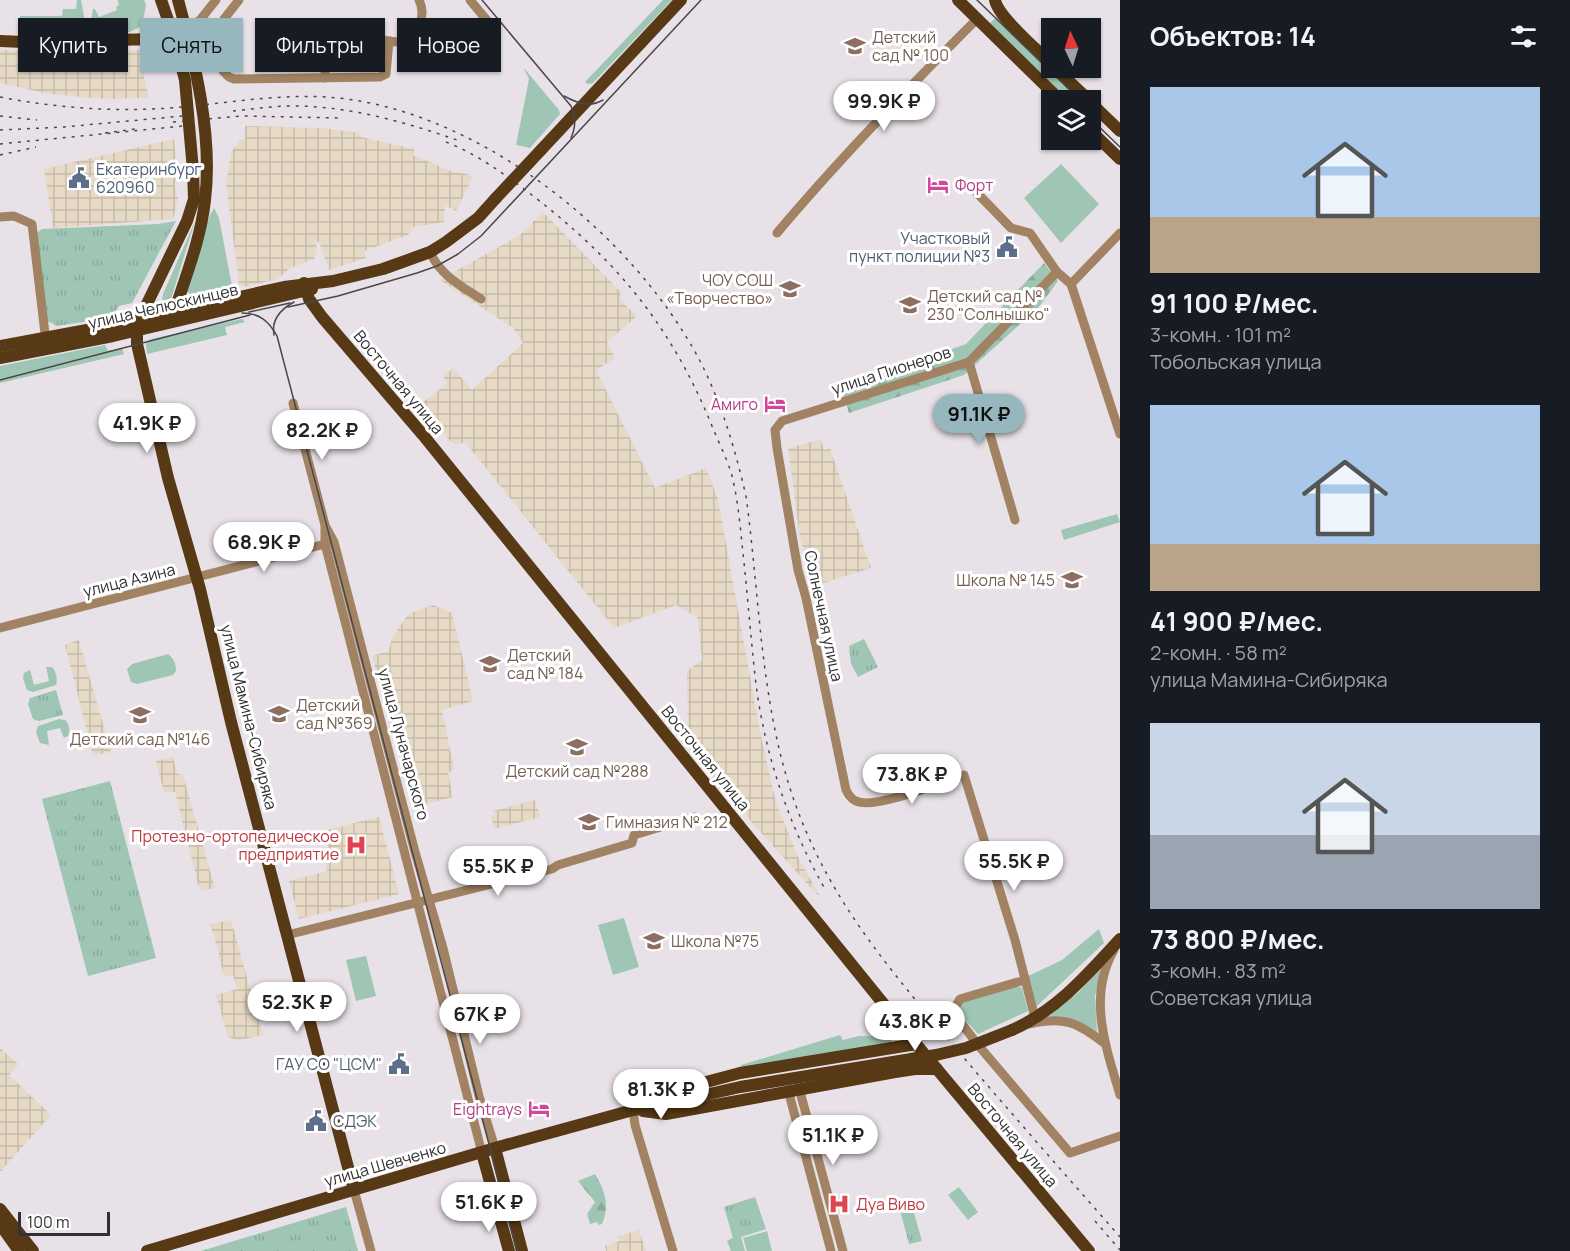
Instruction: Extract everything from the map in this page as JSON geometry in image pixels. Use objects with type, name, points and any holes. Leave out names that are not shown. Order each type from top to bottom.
[{"type":"main road","points":[[160,0],[167,18]]},
{"type":"main road","points":[[178,0],[183,18]]},
{"type":"main road","name":"улица Челюскинцев","points":[[0,358],[46,343],[142,318],[173,316],[383,269],[430,252],[478,218],[681,0]]},
{"type":"main road","points":[[958,0],[1050,90]]},
{"type":"main road","points":[[994,1],[1025,39],[1041,54]]},
{"type":"main road","points":[[0,41],[140,39]]},
{"type":"main road","points":[[138,330],[154,286],[187,221],[194,199],[186,91],[182,72]]},
{"type":"main road","points":[[173,316],[201,224],[206,185],[206,155],[195,72]]},
{"type":"main road","points":[[1066,78],[1078,90]]},
{"type":"main road","points":[[1101,112],[1120,130]]},
{"type":"main road","points":[[1101,141],[1120,159]]},
{"type":"main road","name":"Восточная улица","points":[[305,287],[322,317],[383,386],[916,1044],[1089,1251]]},
{"type":"main road","name":"улица Челюскинцев","points":[[0,346],[46,343],[138,330],[173,316]]},
{"type":"main road","name":"улица Мамина-Сибиряка","points":[[138,330],[136,339],[139,358],[168,478],[196,577],[231,722],[354,1190]]},
{"type":"main road","name":"улица Шевченко","points":[[147,1251],[495,1148],[633,1110],[740,1087],[966,1048],[1018,1028],[1035,1018],[1066,996],[1120,939]]},
{"type":"main road","name":"улица Шевченко","points":[[633,1110],[661,1094],[741,1073],[916,1044]]},
{"type":"main road","points":[[888,1049],[897,1050],[901,1058],[900,1067],[896,1072]]},
{"type":"main road","name":"улица Шевченко","points":[[633,1110],[666,1114],[793,1089],[915,1069],[937,1069]]},
{"type":"main road","name":"улица Луначарского","points":[[495,1148],[522,1251]]},
{"type":"main road","name":"улица Луначарского","points":[[482,1152],[510,1251]]},
{"type":"main road","points":[[0,1209],[33,1251]]},
{"type":"main road","points":[[0,1224],[20,1251]]},
{"type":"street","points":[[202,18],[216,0]]},
{"type":"street","points":[[239,0],[221,25],[221,63],[225,75],[234,79],[380,77],[386,74],[390,41]]},
{"type":"street","points":[[325,78],[325,38],[358,38],[405,43],[421,23],[423,16],[419,0]]},
{"type":"street","points":[[470,0],[485,18]]},
{"type":"street","points":[[777,233],[865,132],[977,19]]},
{"type":"street","points":[[977,193],[1011,228],[1030,233],[1057,272],[1071,284],[1120,434]]},
{"type":"street","points":[[0,217],[14,216],[32,224],[46,343]]},
{"type":"street","points":[[1071,284],[1120,233]]},
{"type":"street","points":[[430,252],[439,268],[455,283],[481,299]]},
{"type":"street","name":"улица Пионеров","points":[[776,430],[782,421],[969,362],[1057,272]]},
{"type":"street","points":[[969,362],[1015,520]]},
{"type":"street","name":"улица Луначарского","points":[[293,403],[429,900],[479,1096],[495,1148]]},
{"type":"street","name":"Солнечная улица","points":[[776,430],[777,448],[798,570],[806,598],[846,790],[857,802],[867,803],[884,800],[964,775],[1025,980]]},
{"type":"street","name":"улица Азина","points":[[0,628],[330,543]]},
{"type":"street","name":"улица Луначарского","points":[[330,543],[417,903],[482,1152]]},
{"type":"street","points":[[287,935],[552,869],[558,865],[632,843],[634,835],[694,818]]},
{"type":"street","points":[[1120,939],[1110,958],[1102,985],[1101,1014],[1104,1043],[1120,1095]]},
{"type":"street","points":[[1035,1018],[1025,980],[960,999],[955,1007],[959,1020],[978,1045],[1070,1153],[1120,1136]]},
{"type":"street","points":[[1018,1028],[1045,1020],[1068,1021],[1080,1025],[1104,1043]]},
{"type":"street","points":[[793,1089],[831,1251]]},
{"type":"street","points":[[793,1089],[843,1251]]},
{"type":"street","points":[[633,1110],[635,1125],[674,1251]]},
{"type":"street","name":"улица Мамина-Сибиряка","points":[[354,1190],[371,1251]]},
{"type":"shaded area","points":[[0,50],[18,51],[18,72],[128,72],[128,50],[140,50],[140,72],[144,72],[149,98],[106,99],[49,94],[0,83]]},
{"type":"shaded area","points":[[245,126],[321,128],[361,133],[361,137],[414,149],[413,155],[453,172],[473,177],[456,211],[445,205],[444,222],[413,227],[408,235],[364,251],[366,258],[329,270],[319,242],[316,242],[317,251],[314,259],[290,268],[278,279],[243,287],[239,284],[226,182],[232,151],[241,139],[245,139]]},
{"type":"shaded area","points":[[174,139],[177,170],[175,187],[178,199],[173,219],[53,228],[44,169]]},
{"type":"shaded area","points":[[543,212],[620,291],[621,301],[637,316],[607,342],[615,358],[596,370],[655,488],[706,468],[718,499],[759,727],[776,803],[799,859],[822,900],[755,826],[680,737],[688,724],[687,671],[702,660],[698,618],[676,605],[614,628],[465,442],[457,445],[451,442],[419,405],[448,383],[443,376],[453,368],[472,390],[523,343],[513,328],[440,280],[520,235]]},
{"type":"shaded area","points":[[821,439],[824,450],[830,448],[871,568],[814,586],[800,538],[788,448]]},
{"type":"shaded area","points":[[433,605],[452,613],[473,701],[442,710],[454,769],[448,773],[453,797],[413,808],[372,656],[389,651],[391,640],[408,614]]},
{"type":"shaded area","points":[[79,640],[111,752],[93,755],[65,645]]},
{"type":"shaded area","points":[[173,757],[177,774],[183,775],[215,888],[202,891],[198,884],[175,792],[164,792],[156,761]]},
{"type":"shaded area","points":[[535,800],[540,817],[494,829],[491,815],[495,816],[493,811]]},
{"type":"shaded area","points":[[379,817],[399,894],[299,919],[289,881],[327,871],[324,853],[329,851],[326,830]]},
{"type":"shaded area","points":[[231,920],[263,1035],[239,1040],[228,1037],[216,995],[237,989],[233,975],[224,977],[210,924]]},
{"type":"shaded area","points":[[0,1048],[18,1064],[9,1075],[51,1115],[0,1172]]},
{"type":"shaded area","points":[[639,1230],[646,1251],[606,1251],[605,1246],[620,1241],[618,1236]]},
{"type":"green space","points":[[77,0],[81,0],[84,18],[20,18],[20,16],[62,16],[63,9],[76,9]]},
{"type":"green space","points":[[118,0],[144,0],[146,5],[144,18],[140,18],[140,27],[128,32],[128,18],[91,18],[93,9],[99,17],[117,10],[116,7],[119,5]]},
{"type":"green space","points":[[663,0],[672,0],[593,83],[585,82]]},
{"type":"green space","points":[[998,16],[1041,58],[1041,73],[990,23]]},
{"type":"green space","points":[[523,67],[560,114],[530,148],[516,145],[529,79]]},
{"type":"green space","points":[[1046,78],[1061,78],[1074,90],[1058,90]]},
{"type":"green space","points":[[1061,164],[1099,204],[1061,243],[1024,198]]},
{"type":"green space","points":[[214,208],[219,218],[232,286],[194,297],[186,291],[186,285]]},
{"type":"green space","points":[[176,221],[132,303],[119,306],[111,318],[56,326],[45,321],[35,234],[42,229],[158,224]]},
{"type":"green space","points":[[195,221],[171,299],[162,301],[163,294]]},
{"type":"green space","points":[[1044,263],[1058,281],[1038,308],[964,375],[849,413],[841,388],[966,344]]},
{"type":"green space","points":[[242,319],[245,322],[225,327],[227,335],[147,354],[146,343],[151,339]]},
{"type":"green space","points":[[105,345],[108,351],[122,348],[124,354],[0,383],[0,366]]},
{"type":"green space","points":[[1117,514],[1120,522],[1064,540],[1061,530]]},
{"type":"green space","points":[[864,639],[878,667],[858,677],[851,664],[849,646]]},
{"type":"green space","points":[[168,654],[176,666],[173,675],[137,684],[131,682],[127,669],[132,664]]},
{"type":"green space","points":[[46,667],[52,667],[55,671],[56,685],[33,692],[27,690],[23,678],[24,673],[30,670],[34,685],[49,681]]},
{"type":"green space","points":[[56,690],[63,715],[39,721],[33,719],[28,704],[30,698]]},
{"type":"green space","points":[[59,719],[68,723],[68,736],[64,738],[60,728],[47,731],[49,745],[40,743],[36,732],[38,726]]},
{"type":"green space","points":[[110,781],[156,958],[88,976],[42,799]]},
{"type":"green space","points":[[624,918],[639,967],[613,975],[598,925]]},
{"type":"green space","points":[[1099,929],[1104,943],[1037,1006],[1033,1004],[1026,977],[1062,960]]},
{"type":"green space","points":[[366,956],[376,996],[356,1001],[346,960]]},
{"type":"green space","points":[[1106,961],[1095,996],[1097,1031],[1095,1033],[1079,1023],[1048,1017],[1079,992]]},
{"type":"green space","points":[[1017,986],[1022,988],[1028,1011],[978,1034],[960,1014],[959,1007],[963,1002]]},
{"type":"green space","points":[[840,1035],[843,1040],[859,1036],[891,1037],[892,1043],[742,1070],[741,1065]]},
{"type":"green space","points":[[595,1174],[604,1192],[606,1205],[602,1224],[599,1225],[597,1222],[590,1224],[587,1214],[595,1202],[578,1181]]},
{"type":"green space","points":[[959,1187],[978,1212],[968,1220],[948,1195]]},
{"type":"green space","points":[[755,1197],[766,1229],[741,1237],[745,1251],[731,1251],[727,1241],[733,1238],[724,1207]]},
{"type":"green space","points":[[912,1206],[922,1241],[909,1244],[900,1210]]},
{"type":"green space","points":[[346,1207],[358,1251],[201,1251]]},
{"type":"green space","points":[[767,1231],[772,1251],[747,1251],[743,1238]]},
{"type":"tram line","points":[[482,0],[571,106],[575,122],[571,138]]},
{"type":"tram line","points":[[288,307],[338,296],[417,273],[437,266],[458,254],[481,236],[701,0]]},
{"type":"tram line","points":[[977,0],[1070,90]]},
{"type":"tram line","points":[[564,96],[583,104],[593,104],[603,100]]},
{"type":"tram line","points":[[1101,129],[1120,147]]},
{"type":"tram line","points":[[274,335],[273,329],[278,315],[294,302]]},
{"type":"tram line","points":[[249,312],[290,303]]},
{"type":"tram line","points":[[242,313],[254,314],[263,319],[277,336],[517,1251]]},
{"type":"tram line","points":[[0,380],[250,315]]},
{"type":"railway","points":[[0,97],[42,104],[106,109],[170,108],[306,96],[382,106],[437,124],[492,151],[543,184],[591,224],[634,267],[671,313],[700,361],[715,394],[732,444],[746,496],[771,711],[788,782],[818,857],[836,891],[857,923],[902,984],[1120,1237]]},
{"type":"railway","points":[[233,111],[286,106],[335,109],[397,121],[457,140]]},
{"type":"railway","points":[[0,116],[37,120]]},
{"type":"railway","points":[[0,130],[64,127],[182,116]]},
{"type":"railway","points":[[173,122],[242,116],[341,118]]},
{"type":"railway","points":[[0,144],[183,126]]},
{"type":"railway","points":[[105,133],[135,129]]},
{"type":"railway","points":[[446,142],[465,150],[516,183],[580,235],[632,290],[655,320],[695,387],[731,472],[740,522],[757,695],[769,752],[798,836],[825,889]]},
{"type":"railway","points":[[0,155],[36,147]]},
{"type":"railway","points":[[1095,1221],[1120,1250]]},
{"type":"place","name":"Детский сад № 100","points":[[855,46]]},
{"type":"place","name":"Екатеринбург 620960","points":[[79,178]]},
{"type":"place","name":"Форт","points":[[938,185]]},
{"type":"place","name":"Участковый пункт полиции №3","points":[[1007,247]]},
{"type":"place","name":"ЧОУ СОШ «Творчество»","points":[[790,289]]},
{"type":"place","name":"Детский сад № 230 \"Солнышко\"","points":[[910,305]]},
{"type":"place","name":"Амиго","points":[[775,404]]},
{"type":"place","name":"Школа № 145","points":[[1072,580]]},
{"type":"place","name":"Детский сад № 184","points":[[490,664]]},
{"type":"place","name":"Детский сад №369","points":[[279,714]]},
{"type":"place","name":"Детский сад №146","points":[[140,715]]},
{"type":"place","name":"Детский сад №288","points":[[577,747]]},
{"type":"place","name":"Гимназия № 212","points":[[589,822]]},
{"type":"place","name":"Протезно-ортопедическое предприятие","points":[[356,845]]},
{"type":"place","name":"Школа №75","points":[[654,941]]},
{"type":"place","name":"ГАУ СО \"ЦСМ\"","points":[[399,1064]]},
{"type":"place","name":"Eightrays","points":[[539,1109]]},
{"type":"place","name":"СДЭК","points":[[316,1121]]},
{"type":"place","name":"Дуа Виво","points":[[839,1204]]}]
